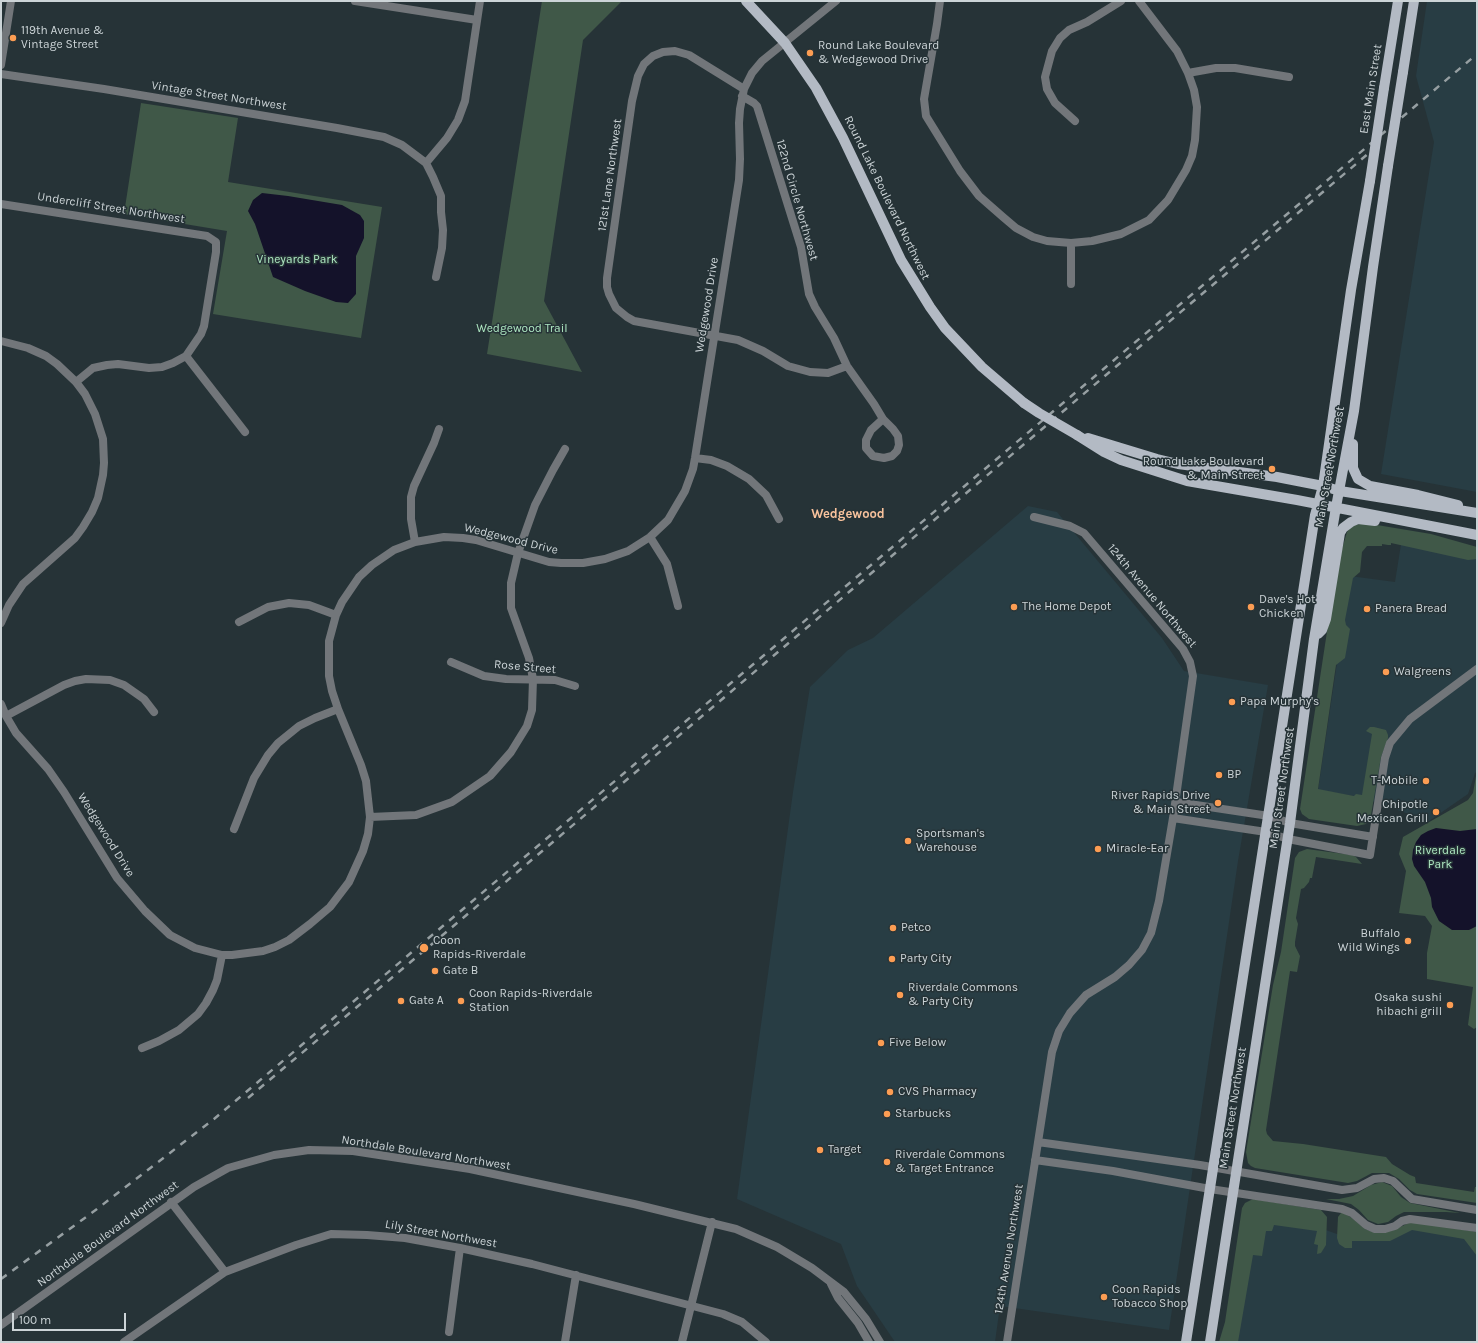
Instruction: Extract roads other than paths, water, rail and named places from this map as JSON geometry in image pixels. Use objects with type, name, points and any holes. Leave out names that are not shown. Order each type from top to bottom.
[{"type":"main road","name":"Round Lake Boulevard Northwest","points":[[746,1],[785,43],[807,73],[826,104],[901,260],[917,289],[945,328],[958,343],[982,367],[1024,403],[1104,452],[1121,460],[1180,479],[1477,535]]},
{"type":"main road","name":"East Main Street","points":[[1370,181],[1398,1]]},
{"type":"main road","name":"Main Street Northwest","points":[[1210,1342],[1288,839],[1314,639],[1350,431],[1388,166],[1414,1]]},
{"type":"main road","name":"Main Street Northwest","points":[[1186,1342],[1317,504],[1323,486],[1351,290],[1370,181]]},
{"type":"main road","points":[[1350,431],[1353,441],[1353,468],[1358,479],[1370,486],[1455,503],[1475,513]]},
{"type":"main road","name":"Round Lake Boulevard Northwest","points":[[1077,435],[1164,461],[1277,477],[1340,491],[1475,513]]},
{"type":"main road","points":[[1314,639],[1322,630],[1326,619],[1340,533],[1343,528],[1358,519],[1397,524],[1410,522]]},
{"type":"street","points":[[1,65],[11,1]]},
{"type":"street","points":[[355,1],[477,20]]},
{"type":"street","points":[[436,277],[443,230],[441,196],[426,163],[447,138],[458,120],[465,101],[480,1]]},
{"type":"street","name":"Wedgewood Drive","points":[[1,704],[16,733],[60,785],[105,860],[130,894],[170,935],[195,948],[222,955],[247,954],[263,951],[275,947],[300,933],[330,907],[349,882],[364,851],[368,834],[370,817],[366,781],[338,709],[329,676],[329,641],[336,615],[342,602],[352,586],[367,570],[394,550],[415,542],[444,537],[464,538],[476,540],[537,559],[561,563],[594,562],[628,551],[650,537],[668,520],[681,501],[690,481],[695,458],[739,180],[739,123],[743,93],[752,73],[758,66],[836,1]]},
{"type":"street","points":[[940,1],[924,100],[926,116],[960,171],[979,196],[1016,228],[1033,237],[1071,243],[1121,234],[1149,220],[1168,200],[1186,170],[1195,140],[1197,107],[1194,90],[1188,73],[1178,51],[1139,1]]},
{"type":"street","points":[[1075,121],[1055,104],[1047,89],[1045,77],[1052,51],[1060,38],[1069,30],[1087,22],[1121,1]]},
{"type":"street","name":"122nd Circle Northwest","points":[[653,56],[663,52],[675,51],[689,56],[743,93],[757,106],[801,247],[809,294],[814,307],[834,338],[847,366],[883,419],[898,436],[899,445],[897,451],[892,456],[884,458],[873,456],[866,448],[866,440],[871,430],[883,419]]},
{"type":"street","name":"121st Lane Northwest","points":[[653,56],[644,64],[638,76],[632,101],[607,287],[613,302],[622,313],[634,321],[714,335]]},
{"type":"street","points":[[1188,73],[1216,68],[1235,68],[1289,77]]},
{"type":"street","name":"Vintage Street Northwest","points":[[1,74],[104,89],[384,137],[402,145],[426,163]]},
{"type":"street","name":"Undercliff Street Northwest","points":[[1,204],[207,236],[216,242],[216,252],[204,326],[198,339],[186,356]]},
{"type":"street","points":[[1071,243],[1071,284]]},
{"type":"street","points":[[714,335],[738,340],[774,357],[788,366],[810,372],[828,373],[847,366]]},
{"type":"street","points":[[1,342],[28,348],[46,356],[76,382],[93,408],[102,439],[104,469],[98,498],[92,512],[75,538],[31,576],[16,593],[1,623]]},
{"type":"street","points":[[76,382],[93,368],[107,364],[149,368],[167,365],[186,356],[245,432]]},
{"type":"street","points":[[415,542],[411,519],[411,497],[414,486],[439,429]]},
{"type":"street","points":[[370,817],[416,816],[452,802],[490,776],[511,752],[527,726],[532,710],[533,679],[529,658],[511,608],[511,583],[518,553],[535,505],[552,470],[565,449]]},
{"type":"street","points":[[695,458],[711,460],[727,466],[749,479],[766,495],[779,520]]},
{"type":"street","name":"124th Avenue Northwest","points":[[1034,517],[1070,526],[1084,533],[1188,656],[1192,670],[1193,683],[1173,818]]},
{"type":"street","points":[[650,537],[667,564],[678,606]]},
{"type":"street","points":[[239,622],[268,607],[289,603],[309,605],[336,615]]},
{"type":"street","name":"Rose Street","points":[[451,662],[484,676],[506,679],[554,680],[575,686]]},
{"type":"street","points":[[1477,669],[1410,719],[1390,743],[1385,758],[1370,855],[1288,839],[1266,832],[1173,818],[1159,901],[1151,933],[1142,950],[1129,965],[1114,977],[1086,994],[1070,1013],[1059,1031],[1052,1052],[1038,1142],[1184,1162],[1342,1190],[1357,1188],[1374,1179],[1384,1178],[1393,1181],[1412,1199],[1477,1210]]},
{"type":"street","points":[[6,716],[64,685],[74,681],[86,679],[110,680],[124,685],[144,700],[154,712]]},
{"type":"street","points":[[234,829],[254,778],[268,755],[278,743],[299,726],[338,709]]},
{"type":"street","points":[[1176,802],[1269,816],[1290,823],[1373,836]]},
{"type":"street","points":[[142,1048],[174,1034],[198,1014],[213,990],[222,955]]},
{"type":"street","name":"124th Avenue Northwest","points":[[1008,1342],[1038,1142]]},
{"type":"street","name":"Northdale Boulevard Northwest","points":[[1,1325],[194,1187],[228,1168],[274,1155],[309,1150],[353,1151],[470,1169],[634,1204],[736,1229],[777,1246],[812,1268],[844,1292],[866,1319],[880,1342]]},
{"type":"street","points":[[1035,1160],[1113,1171],[1210,1189],[1348,1210],[1366,1225],[1375,1229],[1385,1229],[1410,1219],[1477,1228]]},
{"type":"street","points":[[171,1202],[225,1272]]},
{"type":"street","points":[[682,1342],[690,1304],[712,1222]]},
{"type":"street","name":"Lily Street Northwest","points":[[124,1342],[225,1272],[296,1245],[331,1234],[405,1238],[460,1248],[576,1274],[723,1314],[742,1322],[766,1342]]},
{"type":"street","points":[[449,1332],[460,1248]]},
{"type":"street","points":[[565,1342],[576,1274]]},
{"type":"street","points":[[831,1283],[838,1298],[858,1323],[869,1342]]},
{"type":"railway","points":[[1,1279],[97,1209],[214,1119],[1477,54]]},
{"type":"railway","points":[[248,1098],[1369,153]]},
{"type":"place","name":"119th Avenue & Vintage Street","points":[[13,38]]},
{"type":"place","name":"Round Lake Boulevard & Wedgewood Drive","points":[[810,53]]},
{"type":"place","name":"Round Lake Boulevard & Main Street","points":[[1272,469]]},
{"type":"place","name":"The Home Depot","points":[[1014,607]]},
{"type":"place","name":"Dave's Hot Chicken","points":[[1251,607]]},
{"type":"place","name":"Panera Bread","points":[[1367,609]]},
{"type":"place","name":"Walgreens","points":[[1386,672]]},
{"type":"place","name":"Papa Murphy's","points":[[1232,702]]},
{"type":"place","name":"BP","points":[[1219,775]]},
{"type":"place","name":"T-Mobile","points":[[1426,781]]},
{"type":"place","name":"River Rapids Drive & Main Street","points":[[1218,803]]},
{"type":"place","name":"Chipotle Mexican Grill","points":[[1436,812]]},
{"type":"place","name":"Sportsman's Warehouse","points":[[908,841]]},
{"type":"place","name":"Miracle-Ear","points":[[1098,849]]},
{"type":"place","name":"Petco","points":[[893,928]]},
{"type":"place","name":"Buffalo Wild Wings","points":[[1408,941]]},
{"type":"place","name":"Coon Rapids-Riverdale","points":[[424,948]]},
{"type":"place","name":"Party City","points":[[892,959]]},
{"type":"place","name":"Gate B","points":[[435,971]]},
{"type":"place","name":"Riverdale Commons & Party City","points":[[900,995]]},
{"type":"place","name":"Gate A","points":[[401,1001]]},
{"type":"place","name":"Coon Rapids-Riverdale Station","points":[[461,1001]]},
{"type":"place","name":"Osaka sushi hibachi grill","points":[[1450,1005]]},
{"type":"place","name":"Five Below","points":[[881,1043]]},
{"type":"place","name":"CVS Pharmacy","points":[[890,1092]]},
{"type":"place","name":"Starbucks","points":[[887,1114]]},
{"type":"place","name":"Target","points":[[820,1150]]},
{"type":"place","name":"Riverdale Commons & Target Entrance","points":[[887,1162]]},
{"type":"place","name":"Coon Rapids Tobacco Shop","points":[[1104,1297]]},
{"type":"district","name":"Wedgewood","points":[[848,514]]},
{"type":"park label","name":"Vineyards Park","points":[[297,260]]},
{"type":"park label","name":"Wedgewood Trail","points":[[522,329]]},
{"type":"park label","name":"Riverdale Park","points":[[1440,858]]}]
